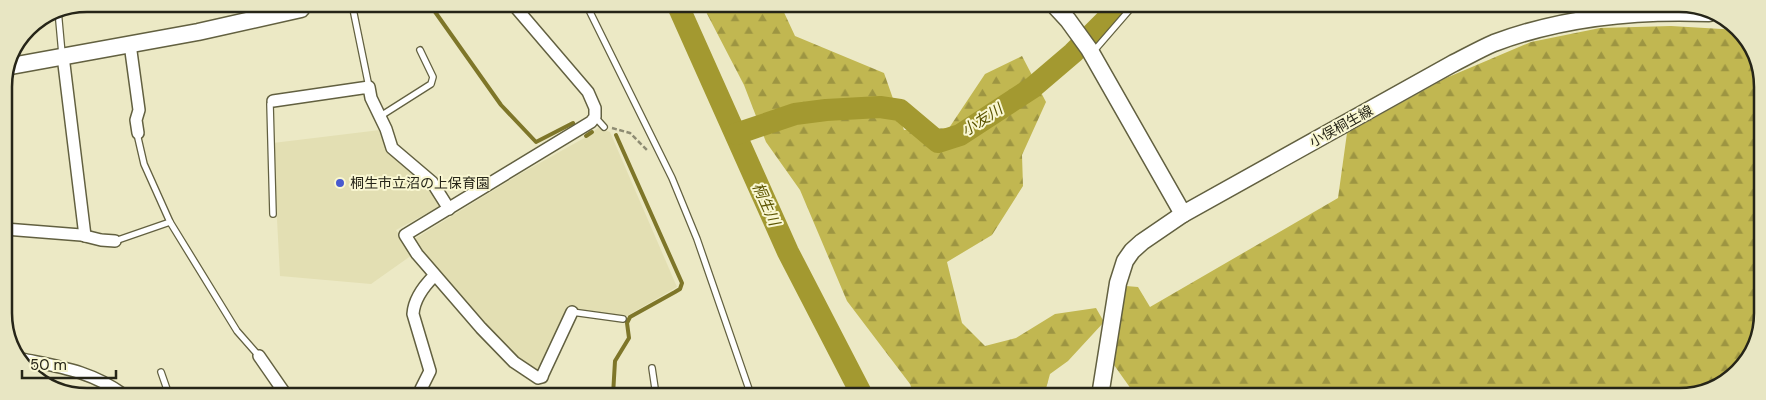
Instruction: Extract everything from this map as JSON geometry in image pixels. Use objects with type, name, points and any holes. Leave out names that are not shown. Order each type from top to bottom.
[{"type":"main road","points":[[16,65],[207,30],[288,12]]},
{"type":"main road","points":[[1060,12],[1087,46],[1183,214]]},
{"type":"main road","name":"小俣桐生線","points":[[1101,387],[1118,283],[1125,261],[1142,242],[1183,214],[1452,64],[1492,44],[1565,22],[1605,15],[1678,12]]},
{"type":"street","points":[[519,12],[588,92],[595,117],[591,122],[405,235],[416,254],[434,276],[514,362],[538,378],[542,377],[572,312]]},
{"type":"street","points":[[130,44],[139,110],[136,120],[138,133]]},
{"type":"street","points":[[63,56],[85,236]]},
{"type":"street","points":[[274,101],[369,87],[371,98],[386,129],[392,148],[432,182],[448,209]]},
{"type":"street","points":[[12,230],[85,236],[115,241]]},
{"type":"street","points":[[422,388],[430,372],[413,314],[414,306],[421,293],[434,276]]},
{"type":"street","points":[[259,356],[281,388]]},
{"type":"street","points":[[30,361],[90,375],[115,388]]},
{"type":"lane","points":[[355,12],[369,87]]},
{"type":"lane","points":[[590,12],[672,178],[697,239],[748,388]]},
{"type":"lane","points":[[1087,46],[1126,12]]},
{"type":"lane","points":[[59,18],[63,56]]},
{"type":"lane","points":[[379,117],[431,84],[433,77],[420,50]]},
{"type":"lane","points":[[273,214],[270,104],[274,101]]},
{"type":"lane","points":[[595,117],[604,127]]},
{"type":"lane","points":[[138,133],[144,164],[170,222],[237,331],[259,356]]},
{"type":"lane","points":[[115,241],[170,222]]},
{"type":"lane","points":[[572,312],[623,319]]},
{"type":"lane","points":[[652,368],[655,388]]},
{"type":"lane","points":[[161,372],[165,388]]},
{"type":"path","points":[[604,127],[630,133],[650,153]]},
{"type":"shaded area","points":[[598,128],[610,132],[677,287],[625,317],[571,308],[541,371],[536,372],[518,361],[438,276],[415,241],[416,238]]},
{"type":"shaded area","points":[[380,130],[390,154],[431,187],[442,205],[396,230],[412,255],[371,284],[280,276],[273,143]]},
{"type":"green space","points":[[706,12],[784,12],[795,36],[884,73],[904,130],[949,128],[985,74],[1022,56],[1046,102],[1022,155],[1023,186],[992,235],[947,262],[962,323],[985,346],[1016,338],[1055,314],[1096,308],[1104,322],[1068,361],[1050,374],[1046,387],[911,387],[847,301],[800,190],[766,142],[744,85]]},
{"type":"green space","points":[[1671,26],[1726,29],[1738,42],[1750,63],[1754,88],[1754,312],[1750,337],[1735,362],[1728,369],[1707,382],[1683,387],[1130,387],[1114,365],[1126,286],[1138,287],[1150,307],[1338,198],[1347,133],[1446,78],[1531,42],[1600,28]]},
{"type":"waterway","points":[[435,12],[501,105],[536,142],[573,123]]},
{"type":"waterway","name":"桐生川","points":[[681,12],[788,252],[858,388]]},
{"type":"waterway","name":"小友川","points":[[736,134],[795,114],[880,107],[900,110],[938,142],[960,135],[1032,88],[1073,53],[1114,12]]},
{"type":"waterway","points":[[586,136],[592,132]]},
{"type":"waterway","points":[[613,388],[615,361],[629,338],[627,323],[630,317],[680,289],[682,283],[616,135]]},
{"type":"place","name":"桐生市立沼の上保育園","points":[[340,183]]}]
